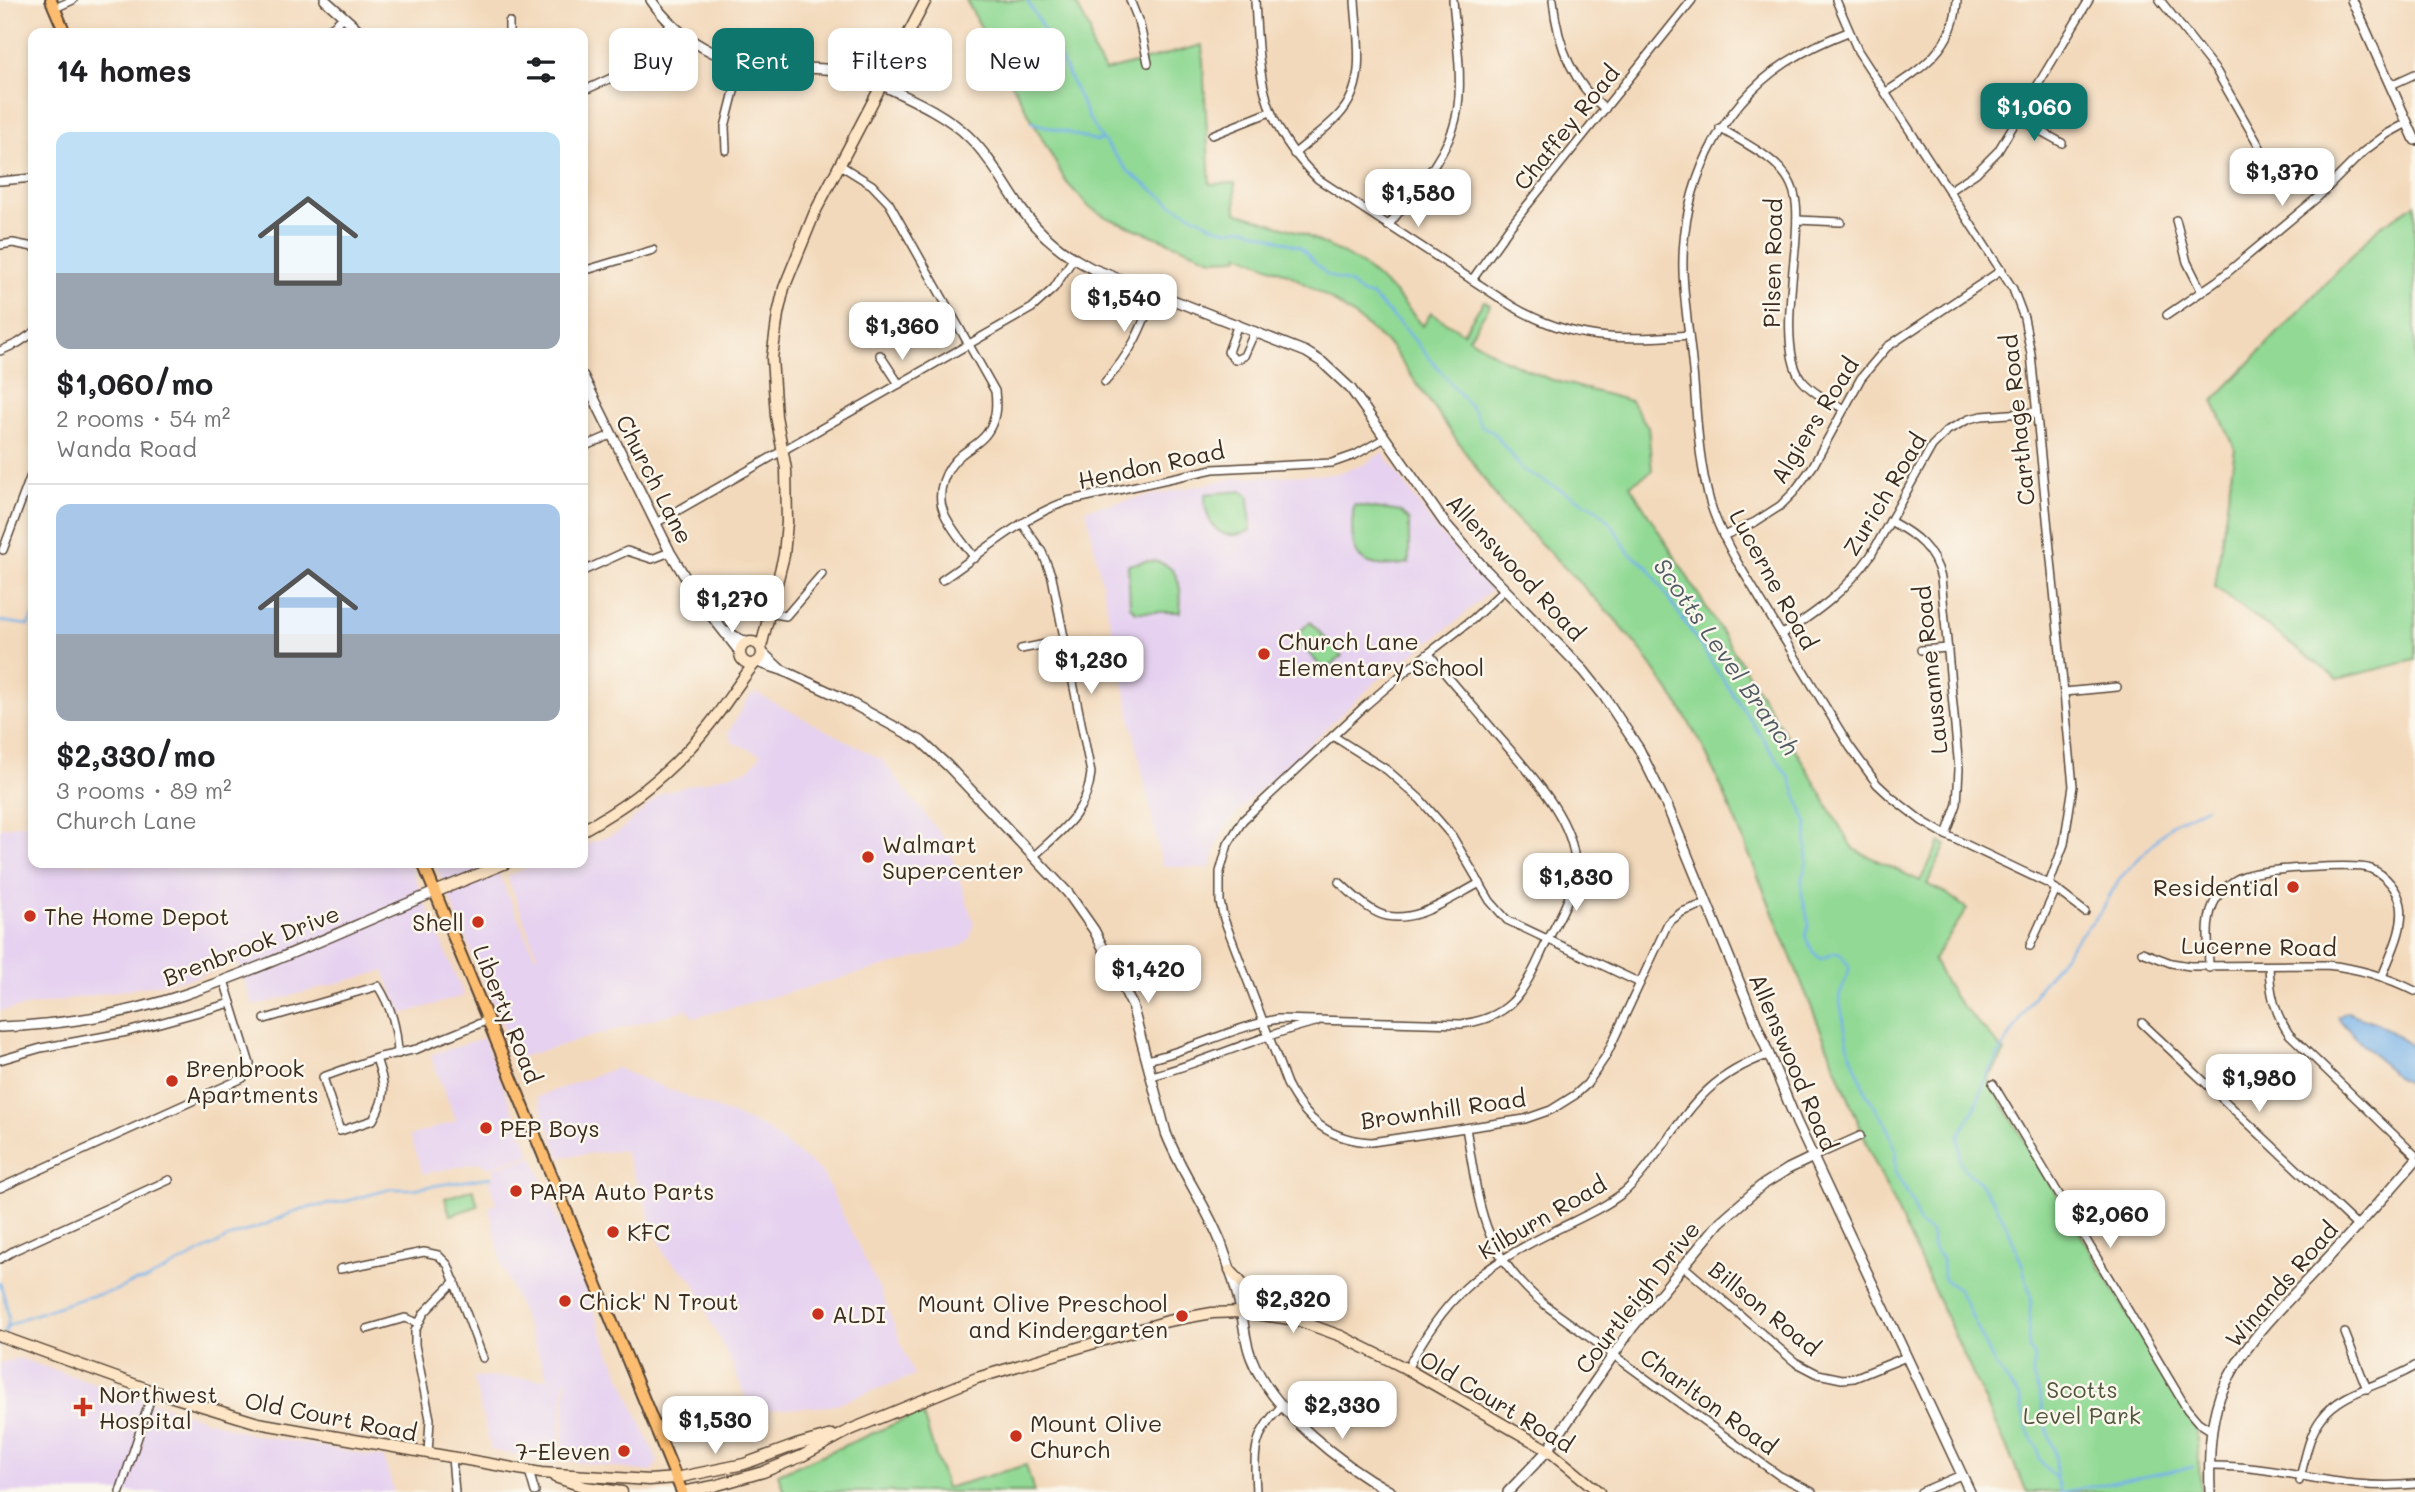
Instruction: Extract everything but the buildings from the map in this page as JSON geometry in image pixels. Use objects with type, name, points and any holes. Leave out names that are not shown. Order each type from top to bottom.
[{"type":"main road","points":[[912,28],[926,0]]},
{"type":"main road","points":[[53,4],[63,28]]},
{"type":"main road","points":[[588,827],[628,803],[669,770],[706,729],[738,683],[761,658],[768,616],[784,555],[787,522],[788,493],[773,386],[772,358],[778,314],[784,288],[803,238],[879,91]]},
{"type":"main road","points":[[738,683],[741,656],[768,616]]},
{"type":"main road","points":[[748,642],[761,649]]},
{"type":"main road","points":[[741,656],[748,663],[756,663]]},
{"type":"main road","name":"Liberty Road","points":[[426,868],[682,1492]]},
{"type":"main road","name":"Brenbrook Drive","points":[[436,892],[494,868]]},
{"type":"main road","points":[[1230,1270],[1255,1298],[1277,1316]]},
{"type":"main road","name":"Old Court Road","points":[[682,1492],[763,1472],[802,1456],[850,1430],[977,1378],[1178,1319],[1217,1312],[1277,1316],[1330,1331],[1407,1369],[1548,1450],[1599,1492]]},
{"type":"main road","name":"Old Court Road","points":[[5,1338],[153,1391],[258,1423],[541,1473],[649,1480],[676,1478],[744,1464],[796,1445],[850,1430]]},
{"type":"main road","name":"Old Court Road","points":[[541,1473],[585,1487],[622,1492]]},
{"type":"street","points":[[53,4],[73,0]]},
{"type":"street","points":[[326,0],[356,28]]},
{"type":"street","name":"Allenswood Road","points":[[651,0],[671,25],[712,51]]},
{"type":"street","points":[[1130,0],[1140,25],[1148,62]]},
{"type":"street","points":[[1255,0],[1259,63],[1270,112],[1294,154],[1318,179],[1526,314],[1578,333],[1598,337],[1640,339],[1689,335]]},
{"type":"street","points":[[1294,154],[1338,116],[1353,95],[1359,68],[1355,0]]},
{"type":"street","points":[[1388,226],[1445,148],[1456,120],[1458,85],[1453,0]]},
{"type":"street","points":[[1553,0],[1557,27],[1568,62],[1582,88],[1605,109]]},
{"type":"street","name":"Chaffey Road","points":[[1472,280],[1509,228],[1692,0]]},
{"type":"street","name":"Carthage Road","points":[[1836,0],[1858,51],[2002,270],[2019,302],[2024,318],[2031,354],[2071,763],[2072,804],[2053,886],[2030,946]]},
{"type":"street","points":[[1886,92],[1921,70],[1938,53],[1951,30],[1957,0]]},
{"type":"street","points":[[1950,190],[1976,173],[1998,151],[2089,0]]},
{"type":"street","points":[[2160,0],[2217,72],[2274,172]]},
{"type":"street","points":[[2352,0],[2415,140]]},
{"type":"street","points":[[330,28],[344,17]]},
{"type":"street","points":[[509,22],[509,28]]},
{"type":"street","points":[[588,89],[620,74],[671,25]]},
{"type":"street","name":"Lucerne Road","points":[[1848,32],[1803,53],[1778,69],[1742,101],[1720,128],[1697,176],[1684,229],[1683,271],[1701,459],[1710,501],[1723,536],[1850,747],[1877,784],[1904,808],[1946,835],[2053,886],[2085,912]]},
{"type":"street","points":[[2391,85],[2415,74]]},
{"type":"street","points":[[726,150],[724,127],[734,91]]},
{"type":"street","name":"Allenswood Road","points":[[893,91],[944,118],[968,136],[1032,222],[1056,247],[1073,259],[1306,352],[1338,375],[1351,389],[1444,523],[1584,671],[1623,723],[1654,777],[1768,1055],[1813,1157],[1970,1492]]},
{"type":"street","points":[[1212,135],[1270,112]]},
{"type":"street","points":[[2019,119],[2062,143]]},
{"type":"street","points":[[2168,315],[2202,292],[2318,197],[2363,152],[2386,134],[2407,123]]},
{"type":"street","name":"Pilsen Road","points":[[1720,128],[1766,158],[1786,175],[1796,200],[1797,220],[1791,358],[1805,384],[1844,409]]},
{"type":"street","points":[[840,164],[872,185],[889,203],[992,381],[996,412],[993,422],[981,440],[953,462],[943,481],[941,492],[944,513],[975,558]]},
{"type":"street","points":[[0,181],[28,178]]},
{"type":"street","points":[[1797,220],[1841,222]]},
{"type":"street","points":[[2176,220],[2187,262],[2202,292]]},
{"type":"street","points":[[0,245],[13,243],[28,246]]},
{"type":"street","points":[[588,270],[653,250]]},
{"type":"street","points":[[656,523],[1032,308],[1054,288],[1073,259]]},
{"type":"street","name":"Algiers Road","points":[[1723,536],[1755,522],[1780,506],[1793,493],[1813,466],[1861,378],[1887,347],[2002,270]]},
{"type":"street","points":[[1105,382],[1120,366],[1135,343],[1155,293]]},
{"type":"street","points":[[1238,324],[1228,352],[1235,360],[1244,356],[1255,331]]},
{"type":"street","points":[[0,351],[28,336]]},
{"type":"street","points":[[880,355],[900,384]]},
{"type":"street","name":"Church Lane","points":[[588,387],[670,552],[699,600],[741,656]]},
{"type":"street","name":"Zurich Road","points":[[1782,635],[1836,597],[1861,569],[1891,521],[1931,446],[1948,430],[1969,419],[1982,416],[2036,412]]},
{"type":"street","points":[[588,445],[611,435]]},
{"type":"street","name":"Hendon Road","points":[[942,580],[1022,523],[1068,501],[1213,469],[1332,463],[1355,455],[1385,438]]},
{"type":"street","points":[[3,550],[28,483]]},
{"type":"street","name":"Lausanne Road","points":[[1891,521],[1920,539],[1938,566],[1959,769],[1957,804],[1946,835]]},
{"type":"street","points":[[1022,523],[1047,562],[1090,757],[1087,797],[1076,816],[1034,856]]},
{"type":"street","points":[[588,568],[627,551],[652,559],[670,552]]},
{"type":"street","points":[[768,616],[786,616],[822,574]]},
{"type":"street","name":"Brownhill Road","points":[[1505,589],[1473,620],[1386,687],[1243,820],[1223,859],[1219,886],[1220,902],[1287,1084],[1301,1109],[1335,1135],[1372,1142],[1539,1115],[1551,1110],[1587,1084],[1606,1056],[1668,923],[1682,912],[1707,903]]},
{"type":"street","name":"Church Lane","points":[[723,630],[748,642]]},
{"type":"street","points":[[1021,649],[1065,640]]},
{"type":"street","points":[[1920,650],[1948,648]]},
{"type":"street","points":[[761,649],[782,670]]},
{"type":"street","points":[[1147,1060],[1184,1051],[1264,1022],[1298,1018],[1461,1024],[1476,1022],[1513,1003],[1522,991],[1570,892],[1574,878],[1574,854],[1555,809],[1536,781],[1429,654]]},
{"type":"street","points":[[756,663],[782,670],[838,696],[921,741],[1034,856],[1083,912],[1132,1005],[1159,1111],[1173,1152],[1212,1222],[1230,1270],[1249,1354],[1258,1375],[1282,1406],[1351,1468],[1391,1492]]},
{"type":"street","points":[[2064,692],[2117,687]]},
{"type":"street","points":[[1333,736],[1387,770],[1420,799],[1452,836],[1497,911],[1507,920],[1640,983]]},
{"type":"street","points":[[2209,968],[2210,913],[2216,899],[2237,880],[2256,873],[2357,866],[2374,870],[2389,882],[2399,898],[2400,927],[2382,977]]},
{"type":"street","points":[[1339,882],[1376,912],[1395,917],[1428,910],[1480,883]]},
{"type":"street","name":"Brenbrook Drive","points":[[0,1027],[58,1023],[115,1013],[182,995],[436,892]]},
{"type":"street","name":"Lucerne Road","points":[[2142,952],[2171,963],[2209,968],[2326,965],[2364,971],[2415,991]]},
{"type":"street","points":[[2269,966],[2272,998],[2281,1023],[2289,1034],[2415,1155]]},
{"type":"street","points":[[0,1188],[243,1078],[250,1064],[224,980]]},
{"type":"street","points":[[265,1019],[378,986],[388,1002],[394,1020],[398,1054]]},
{"type":"street","points":[[0,1060],[41,1048],[127,1032],[232,1003]]},
{"type":"street","points":[[376,1058],[384,1082],[383,1102],[373,1120],[340,1131],[323,1077],[376,1058],[398,1054],[488,1020]]},
{"type":"street","points":[[1151,1076],[1322,1020]]},
{"type":"street","points":[[2142,1023],[2357,1226]]},
{"type":"street","name":"Kilburn Road","points":[[1407,1369],[1422,1340],[1465,1287],[1501,1259],[1626,1191],[1705,1091],[1732,1070],[1768,1055]]},
{"type":"street","points":[[1993,1084],[2187,1409],[2198,1422],[2212,1431]]},
{"type":"street","name":"Charlton Road","points":[[1466,1128],[1483,1218],[1501,1259],[1518,1281],[1763,1464],[1812,1492]]},
{"type":"street","name":"Courtleigh Drive","points":[[1508,1492],[1548,1450],[1632,1328],[1682,1265],[1739,1203],[1788,1169],[1860,1136]]},
{"type":"street","name":"Winands Road","points":[[2210,1492],[2212,1431],[2220,1397],[2246,1349],[2415,1161]]},
{"type":"street","points":[[0,1259],[169,1180]]},
{"type":"street","points":[[340,1269],[432,1252],[444,1259],[483,1358]]},
{"type":"street","name":"Billson Road","points":[[1682,1265],[1795,1362],[1818,1374],[1842,1379],[1854,1378],[1906,1357]]},
{"type":"street","points":[[428,1454],[429,1419],[415,1345],[418,1323],[424,1313],[455,1282]]},
{"type":"street","points":[[367,1329],[405,1318],[418,1323]]},
{"type":"street","points":[[2345,1333],[2367,1389]]},
{"type":"street","points":[[2299,1481],[2310,1441],[2321,1419],[2337,1402],[2415,1366]]},
{"type":"street","points":[[120,1492],[153,1391]]},
{"type":"street","points":[[1256,1492],[1255,1446],[1265,1425],[1282,1406]]},
{"type":"street","points":[[452,1458],[455,1492]]},
{"type":"street","points":[[2209,1466],[2259,1470],[2324,1487],[2355,1491],[2385,1490],[2415,1484]]},
{"type":"street","points":[[529,1471],[535,1492]]},
{"type":"street","points":[[1921,1492],[1961,1475]]},
{"type":"shaded area","name":"Church Lane Elementary School","points":[[1383,452],[1436,529],[1491,590],[1452,625],[1379,679],[1243,806],[1218,841],[1210,869],[1162,865],[1086,509],[1235,478],[1334,474],[1363,465]]},
{"type":"shaded area","points":[[756,693],[882,760],[947,842],[974,923],[970,939],[962,946],[693,1018],[688,1009],[517,1058],[489,992],[491,990],[488,991],[437,868],[496,868],[535,956],[537,954],[507,876],[527,868],[588,868],[588,844],[619,832],[662,793],[750,769],[761,754],[733,743],[728,733],[749,697]]},
{"type":"shaded area","points":[[28,823],[28,868],[411,868],[464,996],[402,1014],[384,971],[253,1006],[238,962],[194,978],[0,1011],[0,828]]},
{"type":"shaded area","points":[[483,1038],[531,1154],[488,1168],[481,1162],[423,1174],[410,1136],[456,1121],[430,1055]]},
{"type":"shaded area","points":[[616,1068],[763,1127],[822,1172],[881,1292],[914,1376],[830,1406],[751,1411],[694,1281],[666,1257],[624,1150],[560,1157],[537,1097]]},
{"type":"shaded area","points":[[533,1156],[604,1338],[658,1462],[651,1472],[561,1460],[567,1380],[556,1463],[491,1450],[473,1377],[553,1379],[548,1378],[502,1265],[489,1207],[496,1204],[489,1180],[494,1177],[492,1169]]},
{"type":"shaded area","name":"Northwest Hospital","points":[[18,1358],[249,1434],[384,1458],[394,1492],[0,1492],[0,1363]]},
{"type":"green space","name":"Scotts Level Park","points":[[966,0],[1074,0],[1090,30],[1092,49],[1105,71],[1202,45],[1210,184],[1235,183],[1236,212],[1299,232],[1361,264],[1395,293],[1423,326],[1431,313],[1463,333],[1484,301],[1490,305],[1469,338],[1503,359],[1549,379],[1631,401],[1648,427],[1652,471],[1630,485],[1804,764],[1853,849],[1920,881],[1940,842],[1946,845],[1927,884],[1946,893],[1967,909],[1933,960],[1953,996],[2005,1052],[1988,1079],[2196,1428],[2201,1492],[2027,1492],[1873,1158],[1703,747],[1680,707],[1642,652],[1614,618],[1501,503],[1391,347],[1361,321],[1290,275],[1239,254],[1238,258],[1212,259],[1108,218],[1089,207],[1066,182],[1016,91],[1065,91],[1065,28],[981,28]]},
{"type":"green space","points":[[2415,204],[2415,660],[2338,679],[2215,587],[2235,448],[2213,401],[2379,227]]},
{"type":"green space","points":[[1243,491],[1249,497],[1251,530],[1231,535],[1216,529],[1208,515],[1205,494]]},
{"type":"green space","points":[[1354,505],[1401,512],[1409,521],[1409,563],[1377,565],[1359,556],[1352,537]]},
{"type":"green space","points":[[1145,561],[1165,564],[1176,576],[1180,592],[1180,612],[1136,612],[1130,606],[1128,565]]},
{"type":"green space","points":[[1310,622],[1342,656],[1325,671],[1294,637]]},
{"type":"green space","points":[[473,1189],[478,1206],[450,1215],[445,1198]]},
{"type":"green space","points":[[922,1412],[946,1488],[1026,1465],[1034,1492],[784,1492],[778,1474]]},
{"type":"water","points":[[2347,1012],[2379,1024],[2415,1048],[2415,1080],[2407,1083],[2396,1077],[2343,1024],[2338,1017]]},
{"type":"waterway","name":"Scotts Level Branch","points":[[1027,0],[1052,40],[1089,119],[1129,172],[1173,205],[1215,227],[1227,230],[1245,228],[1300,247],[1327,275],[1372,296],[1406,330],[1474,411],[1481,425],[1494,433],[1523,470],[1597,509],[1612,525],[1629,553],[1647,566],[1790,779],[1808,827],[1807,862],[1802,878],[1802,895],[1809,924],[1805,936],[1813,952],[1821,959],[1835,953],[1840,954],[1849,966],[1839,997],[1849,1049],[1867,1095],[1887,1125],[1896,1152],[1895,1172],[1913,1203],[1919,1225],[1932,1235],[1932,1246],[1942,1259],[1943,1278],[1958,1290],[1995,1365],[2020,1398],[2028,1432],[2037,1448],[2039,1459],[2056,1479],[2061,1492]]},
{"type":"waterway","points":[[1031,122],[1101,140]]},
{"type":"waterway","points":[[1683,621],[1699,603]]},
{"type":"waterway","points":[[0,621],[28,625]]},
{"type":"waterway","points":[[2056,1477],[2056,1460],[2033,1377],[2035,1357],[2029,1349],[2028,1336],[2031,1298],[2022,1264],[1993,1200],[1964,1169],[1960,1160],[1959,1135],[1973,1112],[1989,1071],[2039,988],[2101,912],[2119,879],[2173,823],[2206,807]]},
{"type":"waterway","points":[[9,1326],[24,1318],[146,1280],[232,1236],[301,1209],[347,1201],[390,1189],[412,1189],[491,1177]]},
{"type":"waterway","points":[[0,1283],[8,1321],[0,1345]]},
{"type":"waterway","points":[[2063,1492],[2193,1467]]},
{"type":"place","name":"Church Lane Elementary School","points":[[1264,654]]},
{"type":"place","name":"Walmart Supercenter","points":[[868,857]]},
{"type":"place","name":"Residential","points":[[2293,887]]},
{"type":"place","name":"The Home Depot","points":[[30,916]]},
{"type":"place","name":"Shell","points":[[478,922]]},
{"type":"place","name":"Brenbrook Apartments","points":[[172,1081]]},
{"type":"place","name":"PEP Boys","points":[[486,1128]]},
{"type":"place","name":"PAPA Auto Parts","points":[[516,1191]]},
{"type":"place","name":"KFC","points":[[613,1232]]},
{"type":"place","name":"Chick' N Trout","points":[[565,1301]]},
{"type":"place","name":"ALDI","points":[[818,1314]]},
{"type":"place","name":"Mount Olive Preschool and Kindergarten","points":[[1182,1316]]},
{"type":"place","name":"Northwest Hospital","points":[[83,1407]]},
{"type":"place","name":"Mount Olive Church","points":[[1016,1436]]},
{"type":"place","name":"7-Eleven","points":[[624,1451]]}]
